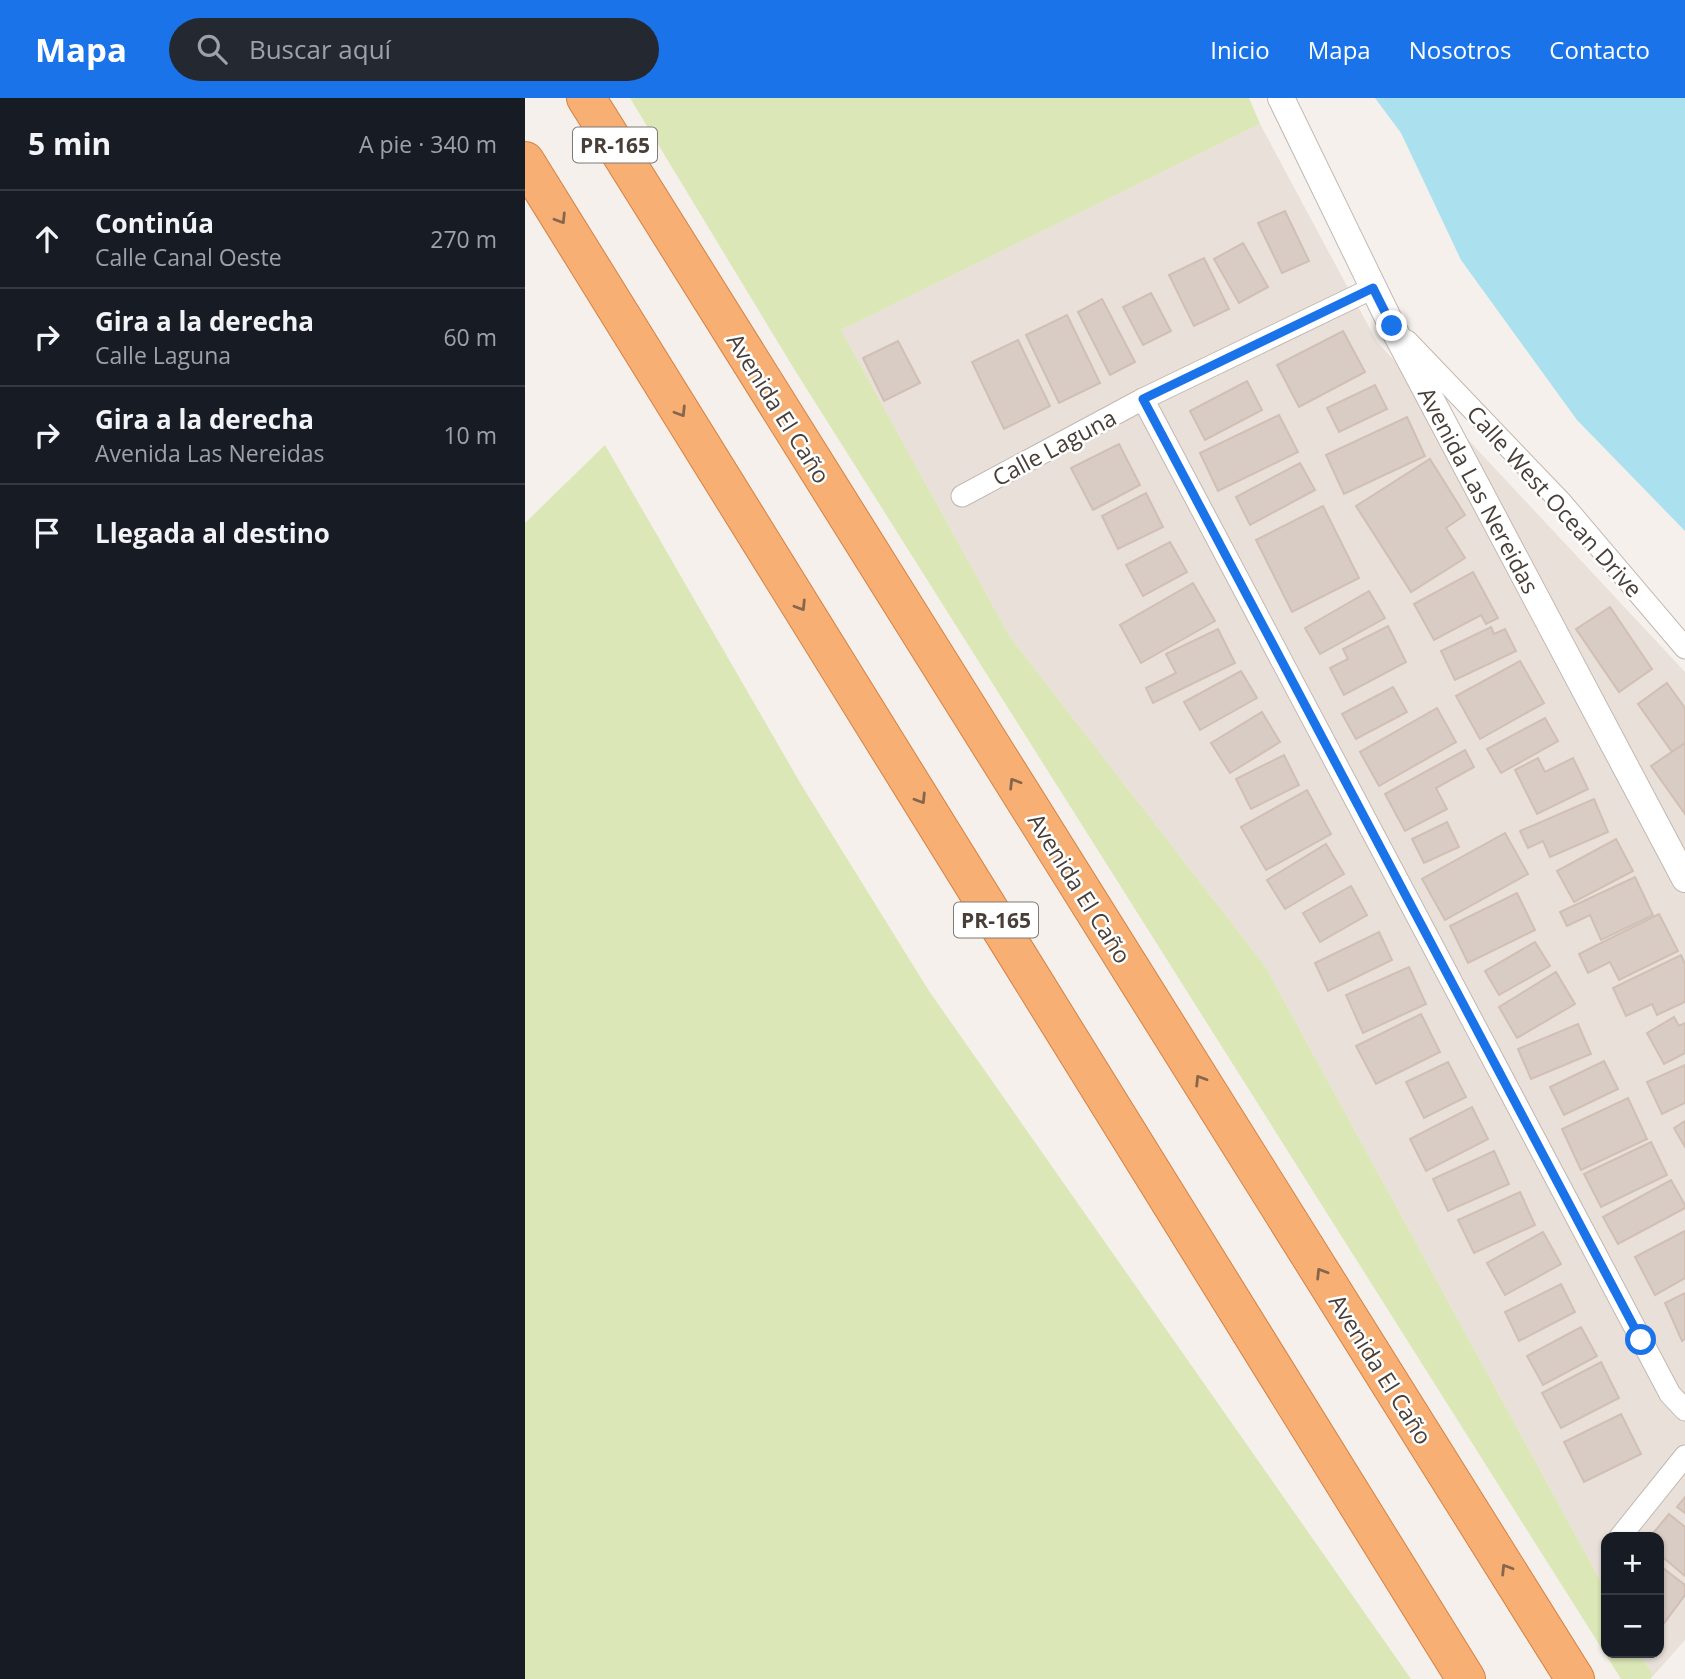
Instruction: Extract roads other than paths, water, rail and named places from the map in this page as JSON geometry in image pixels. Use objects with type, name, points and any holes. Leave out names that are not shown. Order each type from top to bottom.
[{"type":"highway","name":"Avenida El Caño","points":[[586,98],[1574,1679]]},
{"type":"highway","points":[[609,98],[633,139],[645,193]]},
{"type":"highway","name":"PR-165","points":[[525,161],[1467,1679]]},
{"type":"street","name":"Avenida Las Nereidas","points":[[1281,98],[1392,326],[1685,878]]},
{"type":"street","name":"Calle Laguna","points":[[963,496],[1143,399],[1373,288]]},
{"type":"street","name":"Calle West Ocean Drive","points":[[1392,326],[1562,502],[1685,648]]},
{"type":"street","points":[[1143,399],[1664,1383],[1685,1410]]},
{"type":"street","points":[[1624,1532],[1685,1456]]},
{"type":"water","points":[[1375,98],[1685,98],[1685,531],[1577,420],[1461,260],[1401,133]]}]
